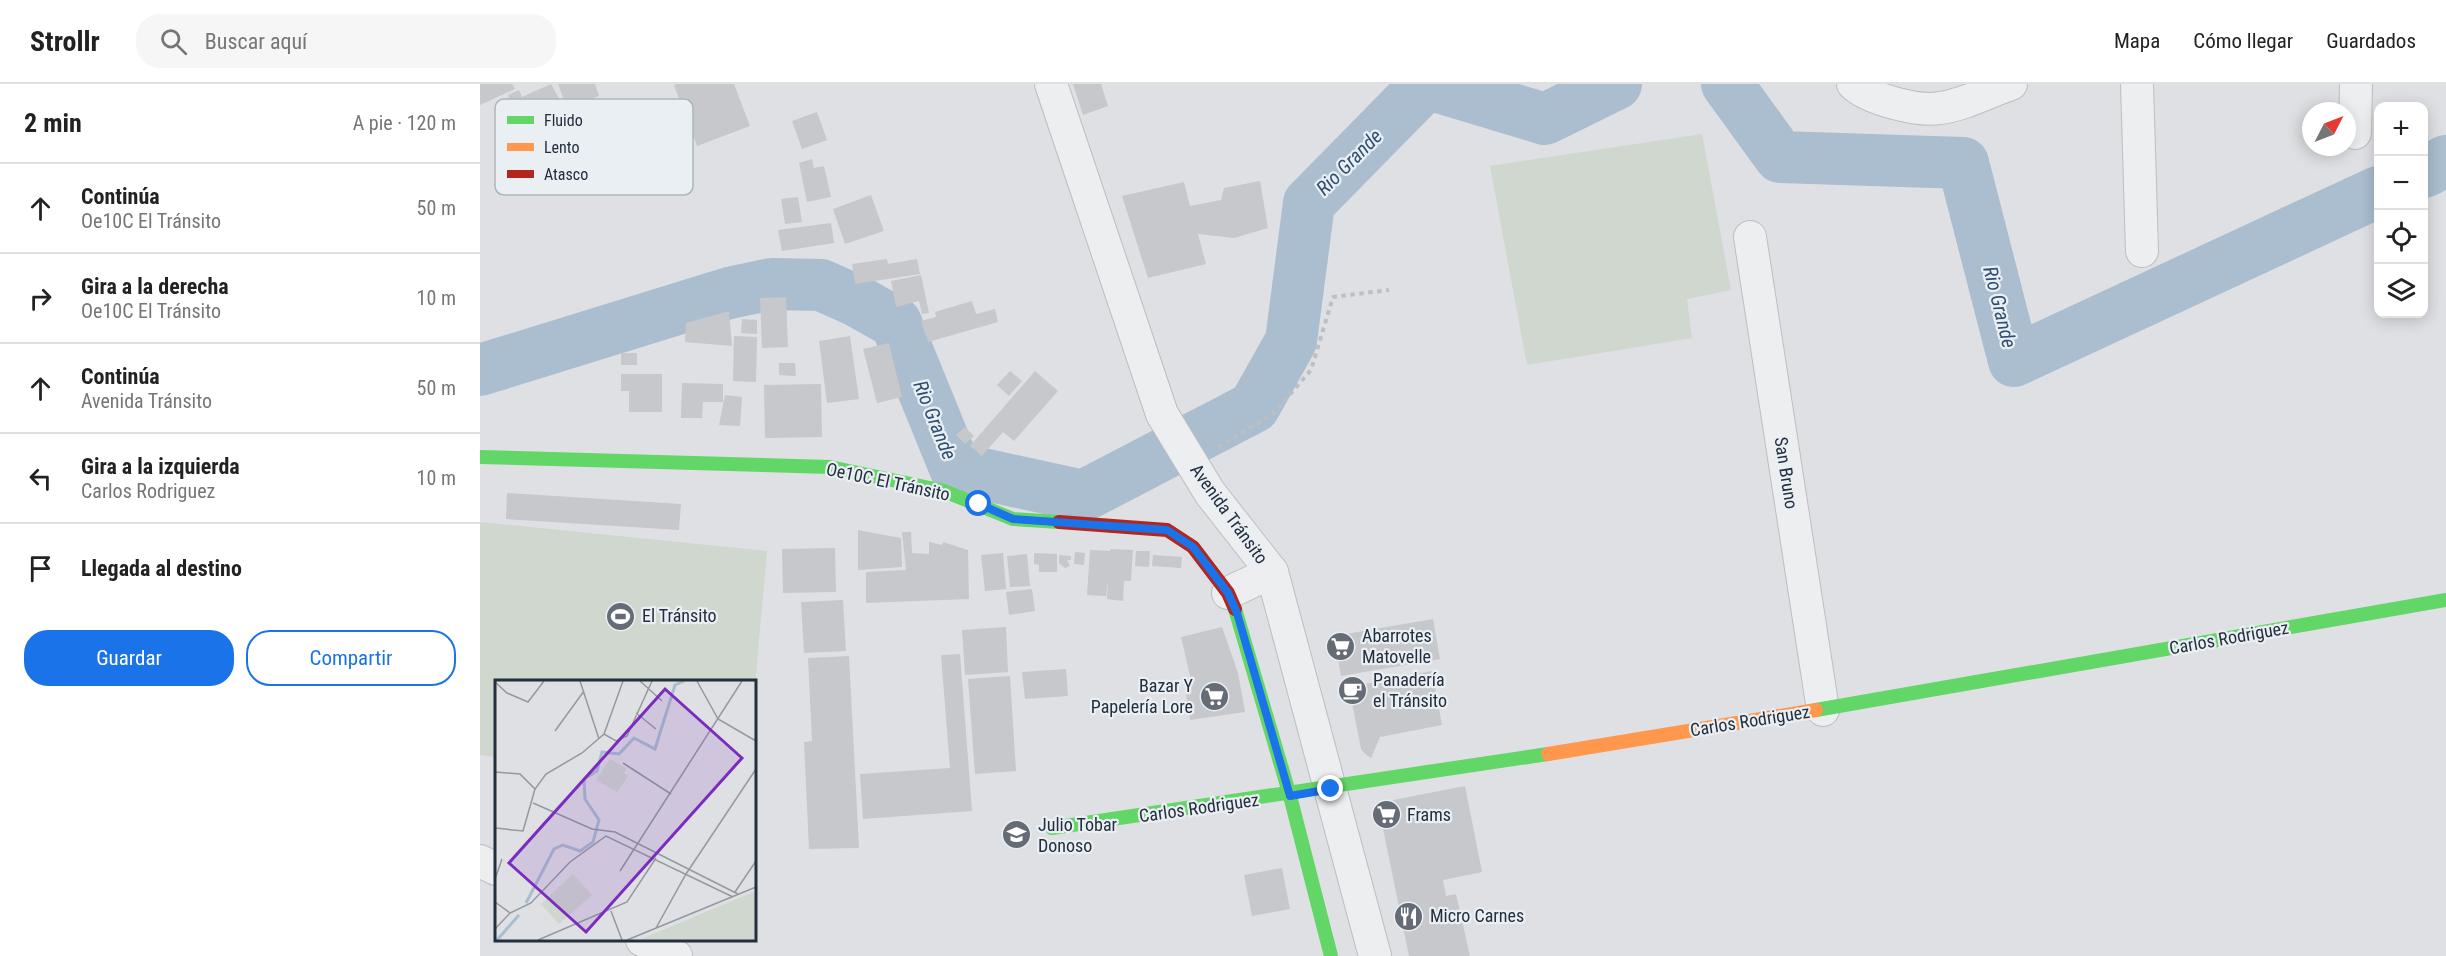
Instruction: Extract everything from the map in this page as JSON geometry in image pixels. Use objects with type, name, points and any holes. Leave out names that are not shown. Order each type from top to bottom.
[{"type":"street","name":"Avenida Tránsito","points":[[1051,84],[1162,414],[1210,493],[1272,572],[1375,956]]},
{"type":"street","points":[[1853,84],[1861,92],[1900,104],[1940,109],[2011,84]]},
{"type":"street","points":[[2137,84],[2142,251]]},
{"type":"street","points":[[2356,84],[2356,102]]},
{"type":"street","name":"San Bruno","points":[[1750,237],[1823,710]]},
{"type":"street","name":"Oe10C El Tránsito","points":[[480,457],[830,467],[944,491],[1013,519],[1167,530],[1193,547],[1228,593]]},
{"type":"street","points":[[1272,572],[1228,593],[1237,613],[1290,796],[1331,956]]},
{"type":"street","name":"Carlos Rodriguez","points":[[1052,828],[1290,796],[1823,710],[2446,600]]},
{"type":"street","points":[[480,861],[495,868]]},
{"type":"street","points":[[646,941],[676,956]]},
{"type":"path","points":[[1190,460],[1237,437],[1273,414],[1311,370],[1333,297],[1389,290]]},
{"type":"shaded area","points":[[1702,134],[1731,290],[1687,299],[1692,338],[1527,365],[1490,166]]},
{"type":"shaded area","name":"El Tránsito","points":[[480,522],[767,551],[755,680],[495,680],[495,757],[480,755]]},
{"type":"building","points":[[480,84],[512,84],[515,89],[480,105]]},
{"type":"building","points":[[551,84],[559,99],[510,99],[508,95],[519,90],[522,97]]},
{"type":"building","points":[[558,84],[595,84],[599,96],[591,99],[564,99]]},
{"type":"building","points":[[734,84],[750,126],[697,146],[693,135],[693,99],[679,99],[674,85]]},
{"type":"building","points":[[1073,84],[1101,84],[1108,106],[1083,115]]},
{"type":"building","points":[[817,112],[827,140],[802,149],[792,121]]},
{"type":"building","points":[[812,159],[814,168],[824,166],[831,197],[807,202],[799,163]]},
{"type":"building","points":[[1260,181],[1268,228],[1234,238],[1198,234],[1206,264],[1148,278],[1122,196],[1184,182],[1190,206],[1221,200],[1224,188]]},
{"type":"building","points":[[871,195],[884,231],[845,244],[833,209]]},
{"type":"building","points":[[798,197],[802,222],[785,224],[781,199]]},
{"type":"building","points":[[831,223],[834,243],[782,251],[778,230]]},
{"type":"building","points":[[887,259],[888,264],[917,259],[920,274],[855,284],[852,264]]},
{"type":"building","points":[[921,275],[929,313],[922,314],[919,301],[896,307],[891,281]]},
{"type":"building","points":[[786,297],[788,347],[762,348],[760,298]]},
{"type":"building","points":[[972,301],[976,314],[995,309],[998,322],[928,342],[921,321],[936,317],[935,312]]},
{"type":"building","points":[[729,311],[732,346],[685,342],[686,323]]},
{"type":"building","points":[[742,319],[757,320],[757,334],[741,333]]},
{"type":"building","points":[[734,336],[757,337],[756,382],[733,381]]},
{"type":"building","points":[[850,336],[859,399],[827,403],[819,341]]},
{"type":"building","points":[[889,343],[902,397],[877,403],[863,349]]},
{"type":"building","points":[[621,353],[637,353],[637,365],[621,365]]},
{"type":"building","points":[[779,363],[795,363],[796,376],[779,375]]},
{"type":"building","points":[[1010,371],[1022,381],[1009,396],[997,385]]},
{"type":"building","points":[[1035,371],[1058,391],[1014,441],[1003,432],[982,456],[970,446]]},
{"type":"building","points":[[621,374],[662,374],[662,412],[629,412],[629,391],[621,391]]},
{"type":"building","points":[[682,383],[723,384],[723,402],[703,402],[702,418],[681,418]]},
{"type":"building","points":[[821,384],[822,437],[765,438],[764,385]]},
{"type":"building","points":[[725,395],[742,397],[740,426],[719,425]]},
{"type":"building","points":[[965,427],[974,436],[965,444],[956,435]]},
{"type":"building","points":[[507,493],[681,504],[679,530],[506,519]]},
{"type":"building","points":[[858,530],[901,538],[902,567],[858,570]]},
{"type":"building","points":[[902,532],[911,532],[912,553],[929,554],[929,542],[942,545],[943,542],[968,550],[969,599],[866,603],[866,572],[906,570]]},
{"type":"building","points":[[835,548],[836,592],[783,593],[782,549]]},
{"type":"building","points":[[1110,549],[1133,550],[1131,581],[1124,581],[1123,601],[1107,599],[1108,580],[1106,596],[1087,595],[1090,550],[1110,551]]},
{"type":"building","points":[[1136,551],[1150,551],[1149,567],[1135,566]]},
{"type":"building","points":[[1075,552],[1085,553],[1084,565],[1074,564]]},
{"type":"building","points":[[1003,553],[1006,589],[985,591],[981,555]]},
{"type":"building","points":[[1034,553],[1057,554],[1057,572],[1039,572],[1039,565],[1034,564]]},
{"type":"building","points":[[1027,554],[1030,586],[1010,587],[1007,556]]},
{"type":"building","points":[[1059,555],[1071,556],[1071,560],[1067,560],[1070,566],[1065,568],[1059,563]]},
{"type":"building","points":[[1153,555],[1182,557],[1181,568],[1152,566]]},
{"type":"building","points":[[1032,589],[1035,611],[1009,615],[1006,592]]},
{"type":"building","points":[[843,600],[846,651],[804,653],[801,602]]},
{"type":"building","points":[[1433,619],[1440,659],[1341,676],[1334,636]]},
{"type":"building","points":[[1006,627],[1008,672],[965,675],[962,630]]},
{"type":"building","points":[[1222,627],[1238,673],[1245,712],[1190,720],[1184,681],[1191,680],[1181,637]]},
{"type":"building","points":[[960,654],[972,811],[863,819],[860,774],[950,768],[941,655]]},
{"type":"building","points":[[849,656],[859,848],[809,849],[804,742],[812,741],[808,658]]},
{"type":"building","points":[[1066,669],[1068,696],[1025,699],[1022,672]]},
{"type":"building","points":[[1432,671],[1442,725],[1380,737],[1371,758],[1364,753],[1361,749],[1349,687]]},
{"type":"building","points":[[1010,676],[1016,771],[975,774],[968,679]]},
{"type":"building","points":[[1465,786],[1482,872],[1443,880],[1446,896],[1456,894],[1470,956],[1409,956],[1379,809],[1383,802]]},
{"type":"building","points":[[1282,868],[1290,909],[1252,916],[1244,875]]},
{"type":"waterway","name":"Rio Grande","points":[[480,370],[729,293],[772,284],[821,285],[857,301],[896,323],[955,468],[1083,496],[1254,407],[1291,341],[1309,203],[1426,84]]},
{"type":"waterway","name":"Rio Grande","points":[[1429,84],[1545,119],[1616,84]]},
{"type":"waterway","name":"Rio Grande","points":[[1727,84],[1780,157],[1963,163],[2014,361],[2374,194]]},
{"type":"waterway","name":"Rio Grande","points":[[2428,170],[2446,161]]},
{"type":"traffic: fast","points":[[480,457],[830,467],[944,491],[1013,519],[1059,522]]},
{"type":"traffic: fast","points":[[1816,710],[2446,600]]},
{"type":"traffic: fast","points":[[1235,609],[1290,796],[1331,956]]},
{"type":"traffic: fast","points":[[1052,828],[1548,754]]},
{"type":"traffic: slow","points":[[1548,754],[1816,710]]},
{"type":"traffic: jam","points":[[1059,522],[1167,530],[1193,547],[1228,593],[1235,609]]},
{"type":"place","name":"El Tránsito","points":[[621,616]]},
{"type":"place","name":"Abarrotes Matovelle","points":[[1341,646]]},
{"type":"place","name":"Panadería el Tránsito","points":[[1352,690]]},
{"type":"place","name":"Bazar Y Papelería Lore","points":[[1214,696]]},
{"type":"place","name":"Frams","points":[[1386,815]]},
{"type":"place","name":"Julio Tobar Donoso","points":[[1017,835]]},
{"type":"place","name":"Micro Carnes","points":[[1409,916]]},
{"type":"route","points":[[979,504],[1013,519],[1167,530],[1193,547],[1228,593],[1237,613],[1290,796],[1331,789]]}]
